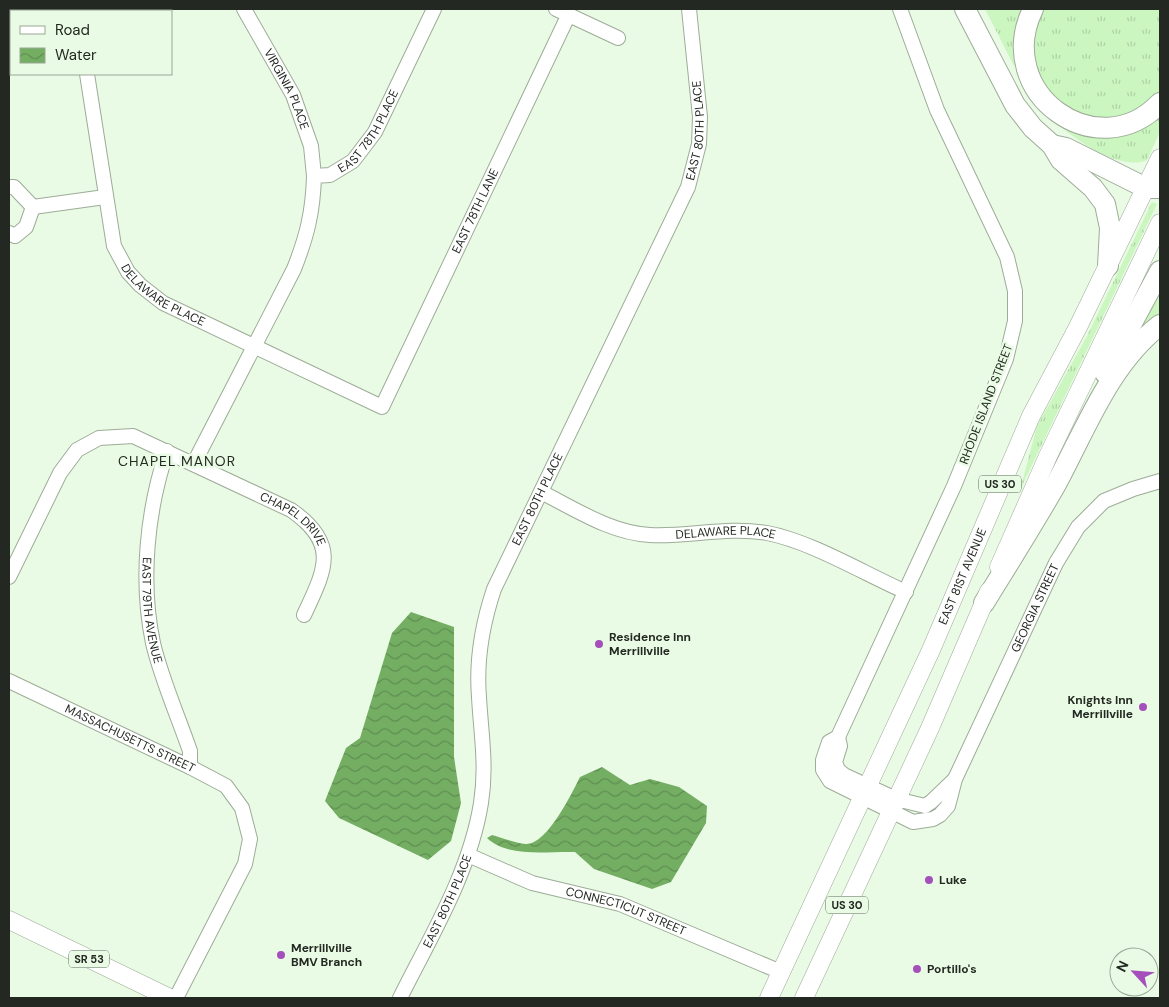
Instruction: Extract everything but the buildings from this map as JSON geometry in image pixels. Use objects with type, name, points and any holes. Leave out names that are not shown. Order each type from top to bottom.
[{"type":"highway","points":[[965,9],[1011,99],[1028,122],[1052,145],[1061,160],[1093,188],[1105,204],[1110,228],[1108,266]]},
{"type":"highway","points":[[1033,9],[1024,34],[1024,59],[1038,94],[1055,111],[1090,126],[1115,126],[1143,116],[1160,103]]},
{"type":"highway","points":[[1052,145],[1066,148],[1153,188]]},
{"type":"highway","points":[[1069,457],[1084,414],[1160,271]]},
{"type":"highway","points":[[984,603],[1053,490],[1069,457],[1118,373],[1149,334],[1160,325]]},
{"type":"main road","name":"EAST 81ST AVENUE","points":[[769,998],[931,650],[1031,416],[1108,266],[1153,188],[1160,158]]},
{"type":"main road","name":"US 30","points":[[804,998],[930,728],[1048,456],[1160,222]]},
{"type":"main road","name":"SR 53","points":[[9,920],[170,998]]},
{"type":"street","name":"VIRGINIA PLACE","points":[[244,9],[293,95],[311,146],[314,176]]},
{"type":"street","name":"EAST 78TH PLACE","points":[[314,176],[330,175],[353,161],[375,132],[434,9]]},
{"type":"street","name":"EAST 80TH PLACE","points":[[400,998],[468,855],[481,802],[484,774],[484,743],[478,696],[484,625],[494,589],[688,187],[699,144],[700,117],[689,9]]},
{"type":"street","name":"RHODE ISLAND STREET","points":[[894,805],[865,793],[838,770],[835,762],[840,746],[838,737],[954,486],[1006,359],[1012,338],[1016,310],[1013,279],[1007,257],[937,110],[900,9]]},
{"type":"street","points":[[562,12],[618,38]]},
{"type":"street","name":"EAST 78TH LANE","points":[[382,407],[562,12]]},
{"type":"street","name":"DELAWARE PLACE","points":[[87,75],[114,246],[128,272],[140,285],[163,303],[382,407]]},
{"type":"street","points":[[194,463],[294,269],[307,236],[314,206],[314,176]]},
{"type":"street","points":[[9,188],[14,187],[33,207]]},
{"type":"street","points":[[33,207],[105,197]]},
{"type":"street","points":[[9,233],[15,236],[21,233],[33,207]]},
{"type":"street","name":"CHAPEL DRIVE","points":[[9,577],[60,473],[77,450],[100,438],[133,436],[167,450],[292,510],[307,521],[317,534],[324,563],[320,580],[304,615]]},
{"type":"street","name":"EAST 79TH AVENUE","points":[[167,450],[155,492],[147,567],[148,608],[154,644],[190,751],[190,767]]},
{"type":"street","name":"GEORGIA STREET","points":[[894,805],[913,822],[933,819],[945,811],[955,779],[1058,558],[1078,527],[1104,501],[1133,489],[1160,482]]},
{"type":"street","name":"DELAWARE PLACE","points":[[541,492],[609,525],[633,532],[666,535],[748,531],[783,537],[906,592]]},
{"type":"street","name":"MASSACHUSETTS STREET","points":[[9,680],[226,786],[242,808],[250,839],[245,864],[176,998]]},
{"type":"street","name":"CONNECTICUT STREET","points":[[468,855],[532,884],[620,904],[710,940],[781,972]]},
{"type":"green space","points":[[985,9],[1028,9],[1018,64],[1014,66]]},
{"type":"green space","points":[[1043,9],[1160,9],[1160,90],[1139,109],[1117,118],[1089,118],[1064,106],[1053,98],[1044,87],[1032,57],[1031,37]]},
{"type":"green space","points":[[1160,110],[1160,132],[1147,160],[1135,163],[1121,161],[1093,149],[1066,131],[1045,113],[1064,125]]},
{"type":"green space","points":[[1152,202],[1157,204],[1020,490],[1037,426],[1087,336]]},
{"type":"green space","points":[[1160,292],[1160,315],[1147,328],[1142,324]]},
{"type":"water","points":[[411,612],[454,627],[454,757],[461,803],[451,841],[428,860],[339,818],[325,801],[346,748],[360,738],[392,633]]},
{"type":"water","points":[[602,767],[630,785],[650,779],[679,787],[707,806],[706,823],[671,882],[652,889],[594,869],[575,852],[517,851],[496,844],[487,838],[492,835],[513,842],[526,844],[534,842],[542,836],[558,817],[580,777]]},
{"type":"place","name":"Residence Inn Merrillville","points":[[599,644]]},
{"type":"place","name":"Knights Inn Merrillville","points":[[1143,707]]},
{"type":"place","name":"Luke","points":[[929,880]]},
{"type":"place","name":"Merrillville BMV Branch","points":[[281,955]]},
{"type":"place","name":"Portillo's","points":[[917,969]]},
{"type":"district","name":"CHAPEL MANOR","points":[[177,461]]}]
